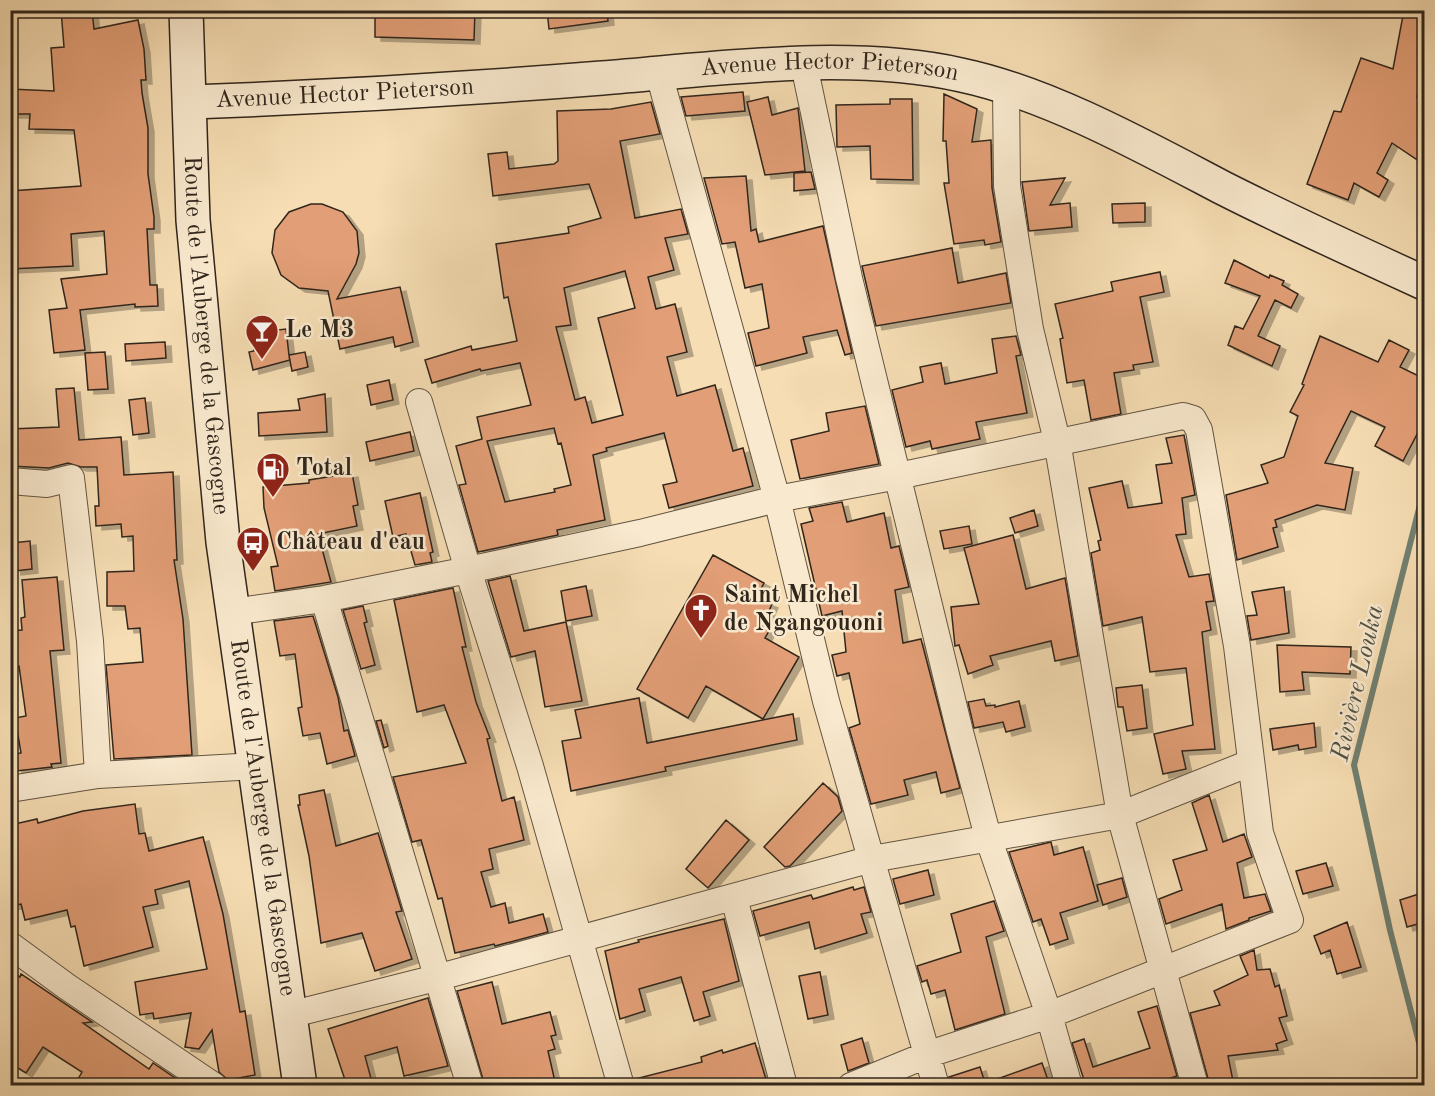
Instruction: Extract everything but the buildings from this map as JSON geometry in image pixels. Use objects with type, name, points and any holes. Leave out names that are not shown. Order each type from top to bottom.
[{"type":"street","name":"Route de l'Auberge de la Gascogne","points":[[186,10],[194,231],[231,612],[256,766],[300,1086]]},
{"type":"street","name":"Avenue Hector Pieterson","points":[[191,102],[350,96],[804,65],[854,63],[913,66],[964,75],[1006,87],[1050,104],[1184,166],[1288,220],[1425,283]]},
{"type":"street","points":[[804,65],[849,278],[960,732],[988,837],[1049,1014],[1069,1086]]},
{"type":"street","points":[[658,74],[777,499],[826,701],[936,1086]]},
{"type":"street","points":[[1006,87],[1007,186],[1030,329],[1057,441],[1120,815],[1161,972],[1195,1086]]},
{"type":"street","points":[[419,402],[468,570],[530,766],[621,1086]]},
{"type":"street","points":[[231,612],[324,599],[640,533],[777,499],[898,476],[1057,441],[1183,416],[1193,419],[1199,430],[1238,646],[1260,833],[1290,920],[1161,972],[1049,1014],[928,1054],[851,1086]]},
{"type":"street","points":[[10,481],[47,484],[71,478],[90,641],[98,775]]},
{"type":"street","points":[[324,599],[470,1086]]},
{"type":"street","points":[[289,1015],[436,978],[872,859],[1120,815],[1250,763]]},
{"type":"street","points":[[10,789],[98,775],[256,766]]},
{"type":"street","points":[[734,898],[784,1086]]},
{"type":"street","points":[[10,945],[66,986],[214,1086]]},
{"type":"waterway","name":"Rivière Louka","points":[[1424,489],[1354,765],[1390,930],[1424,1062]]},
{"type":"place","name":"Le M3","points":[[262,360]]},
{"type":"place","name":"Total","points":[[273,498]]},
{"type":"place","name":"Château d'eau","points":[[253,572]]},
{"type":"place","name":"Saint Michel de Ngangouoni","points":[[701,639]]}]
